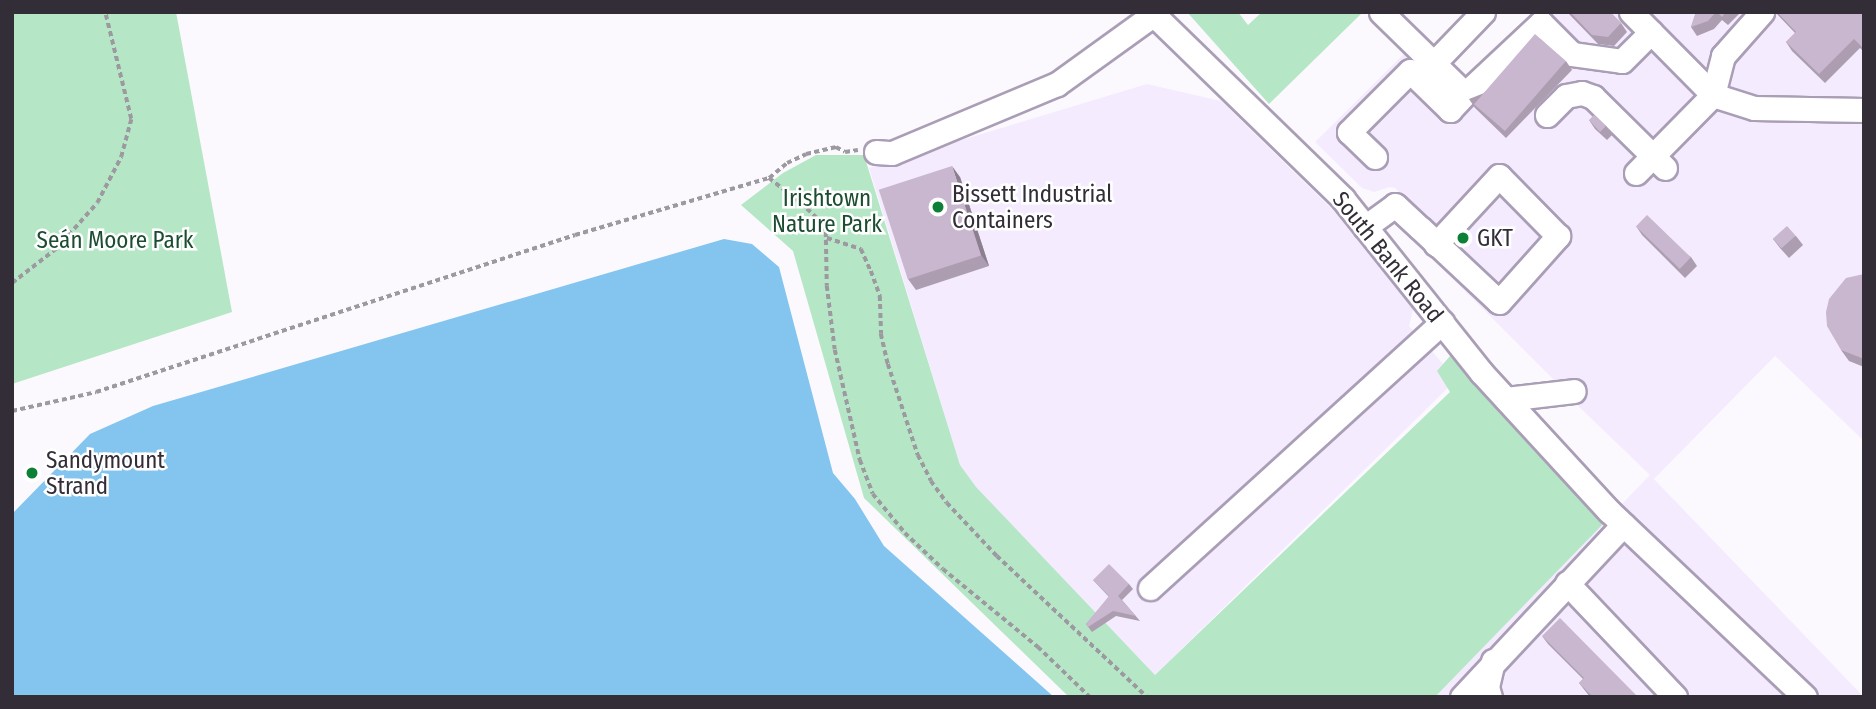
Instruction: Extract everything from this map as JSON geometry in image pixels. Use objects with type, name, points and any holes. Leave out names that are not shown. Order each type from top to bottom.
[{"type":"street","points":[[1381,12],[1465,94]]},
{"type":"street","points":[[1433,64],[1483,12]]},
{"type":"street","points":[[1630,12],[1713,95],[1754,108],[1864,110]]},
{"type":"street","points":[[1636,173],[1659,162],[1713,95],[1723,56],[1762,12]]},
{"type":"street","points":[[876,152],[892,153],[1058,84],[1154,13]]},
{"type":"street","name":"South Bank Road","points":[[1154,13],[1343,199],[1506,399],[1618,520],[1805,697]]},
{"type":"street","points":[[1375,158],[1349,132],[1410,71],[1450,110],[1541,23],[1572,54],[1622,61],[1650,32]]},
{"type":"street","points":[[1547,115],[1566,96],[1582,93],[1593,97],[1659,162]]},
{"type":"street","points":[[1365,227],[1395,205],[1436,244],[1499,302],[1558,236],[1499,176],[1436,244]]},
{"type":"street","points":[[1150,588],[1442,323]]},
{"type":"street","points":[[1506,399],[1574,391]]},
{"type":"street","points":[[1462,697],[1566,583],[1618,520]]},
{"type":"street","points":[[1566,583],[1675,697]]},
{"type":"street","points":[[1490,697],[1487,687],[1493,660]]},
{"type":"path","points":[[12,283],[57,248],[97,203],[121,157],[131,119],[105,12]]},
{"type":"path","points":[[12,411],[96,392],[575,235],[769,178],[786,163],[827,148],[836,147],[845,152],[876,152]]},
{"type":"path","points":[[769,178],[818,219],[827,238],[827,286],[835,350],[860,460],[873,494],[898,526],[943,569],[1038,647],[1090,697]]},
{"type":"path","points":[[827,238],[861,249],[871,271],[880,296],[881,334],[888,364],[918,455],[931,481],[947,503],[997,556],[1147,697]]},
{"type":"shaded area","points":[[1367,12],[1393,12],[1458,77],[1471,79],[1538,12],[1864,12],[1864,441],[1775,356],[1654,479],[1864,697],[1435,697],[1650,475],[1574,402],[1573,382],[1554,380],[1408,234],[1424,217],[1395,188],[1374,192],[1362,188],[1315,142],[1406,52]]},
{"type":"shaded area","points":[[1147,84],[1221,101],[1339,216],[1405,292],[1414,306],[1409,326],[1457,379],[1155,675],[975,487],[960,465],[869,168]]},
{"type":"green space","name":"Seán Moore Park","points":[[12,12],[176,12],[232,312],[12,384]]},
{"type":"green space","points":[[1187,12],[1238,12],[1248,25],[1262,12],[1363,12],[1269,104]]},
{"type":"green space","name":"Irishtown Nature Park","points":[[816,155],[864,155],[960,465],[976,487],[1155,675],[1450,392],[1437,371],[1450,356],[1469,369],[1604,523],[1435,697],[1069,697],[864,498],[793,251],[741,205],[783,173]]},
{"type":"water","points":[[724,239],[752,244],[779,267],[833,473],[855,499],[884,546],[1054,697],[12,697],[12,514],[90,434],[153,406]]},
{"type":"building","points":[[1570,12],[1610,12],[1621,23],[1608,37],[1592,35]]},
{"type":"building","points":[[1696,12],[1716,12],[1708,21],[1691,27]]},
{"type":"building","points":[[1777,12],[1864,12],[1864,49],[1854,39],[1819,74],[1786,42],[1796,32]]},
{"type":"building","points":[[1535,34],[1566,61],[1505,131],[1474,104]]},
{"type":"building","points":[[1594,115],[1606,126],[1600,132],[1589,120]]},
{"type":"building","points":[[952,166],[981,255],[908,279],[879,190]]},
{"type":"building","points":[[1647,215],[1691,257],[1680,269],[1636,227]]},
{"type":"building","points":[[1787,226],[1796,236],[1782,248],[1773,239]]},
{"type":"building","points":[[1864,274],[1864,359],[1841,350],[1827,326],[1826,312],[1829,299],[1846,278]]},
{"type":"building","points":[[1109,564],[1129,584],[1118,596],[1136,616],[1113,611],[1088,627],[1086,624],[1109,596],[1093,580]]},
{"type":"building","points":[[1560,618],[1638,697],[1593,697],[1579,683],[1584,678],[1542,636]]},
{"type":"place","name":"Bissett Industrial Containers","points":[[938,207]]},
{"type":"place","name":"GKT","points":[[1463,238]]},
{"type":"place","name":"Sandymount Strand","points":[[32,473]]}]
